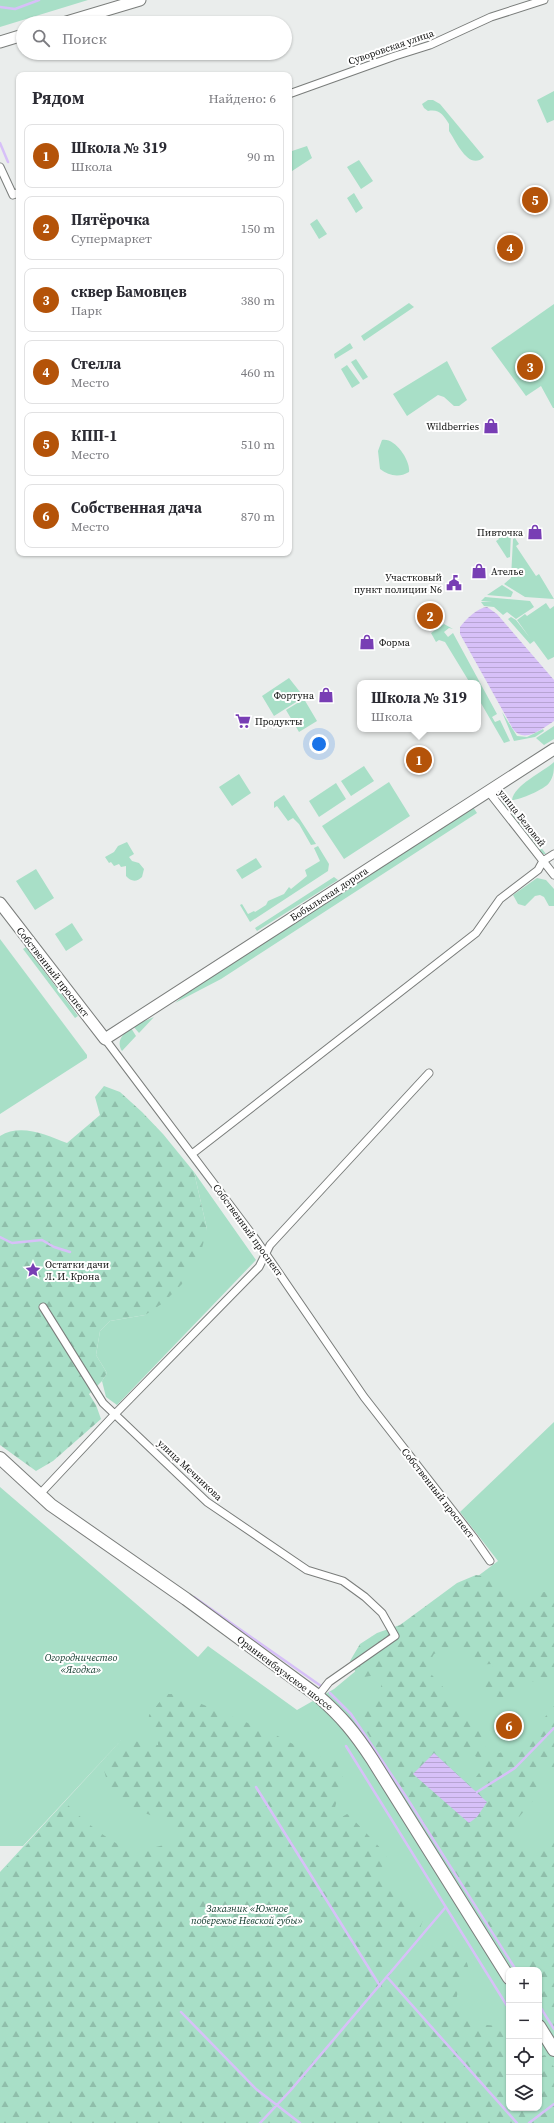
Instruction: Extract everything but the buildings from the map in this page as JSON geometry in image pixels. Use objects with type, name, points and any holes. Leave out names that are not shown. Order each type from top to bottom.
[{"type":"main road","name":"Ораниенбаумское шоссе","points":[[0,1458],[39,1495],[318,1696],[353,1730],[506,1973]]},
{"type":"main road","points":[[542,2031],[554,2050]]},
{"type":"street","points":[[86,16],[140,0]]},
{"type":"street","name":"Суворовская улица","points":[[292,93],[430,45],[491,17],[544,0]]},
{"type":"street","points":[[0,42],[16,37]]},
{"type":"street","points":[[0,167],[13,195],[16,194]]},
{"type":"street","name":"Бобыльская дорога","points":[[105,1039],[554,749]]},
{"type":"street","name":"улица Беловой","points":[[488,791],[554,875]]},
{"type":"street","points":[[192,1154],[476,933],[493,906],[538,870],[543,861],[554,854]]},
{"type":"street","name":"Собственный проспект","points":[[0,903],[192,1154],[266,1254],[364,1397],[474,1538],[490,1561]]},
{"type":"street","points":[[39,1495],[114,1414],[259,1267],[273,1242],[429,1073]]},
{"type":"street","name":"улица Мечникова","points":[[43,1308],[103,1403],[207,1502],[308,1570],[343,1581],[365,1597],[382,1613],[395,1636],[329,1682],[318,1696]]},
{"type":"green space","points":[[0,0],[88,0],[36,16],[16,16],[16,22],[0,27]]},
{"type":"green space","points":[[554,91],[554,120],[547,123],[537,100]]},
{"type":"green space","points":[[428,100],[433,100],[440,104],[484,157],[473,161],[464,154],[449,131],[449,124],[443,115],[436,111],[428,111],[424,108],[422,104]]},
{"type":"green space","points":[[307,146],[312,158],[292,171],[292,151]]},
{"type":"green space","points":[[359,160],[373,181],[361,189],[347,167]]},
{"type":"green space","points":[[354,193],[363,208],[356,213],[347,198]]},
{"type":"green space","points":[[317,219],[327,234],[319,239],[310,224]]},
{"type":"green space","points":[[409,303],[414,307],[364,341],[361,336]]},
{"type":"green space","points":[[554,304],[553,408],[541,386],[526,396],[491,348]]},
{"type":"green space","points":[[350,343],[353,348],[335,359],[334,354]]},
{"type":"green space","points":[[356,359],[368,377],[363,380],[351,362]]},
{"type":"green space","points":[[447,361],[467,400],[459,406],[454,406],[444,397],[438,395],[407,416],[393,394]]},
{"type":"green space","points":[[347,365],[360,383],[352,388],[341,369]]},
{"type":"green space","points":[[382,440],[392,442],[397,446],[405,456],[409,467],[409,472],[398,476],[380,469],[378,451]]},
{"type":"green space","points":[[507,529],[511,532],[510,557],[507,558],[496,541],[499,539],[497,535]]},
{"type":"green space","points":[[515,538],[519,544],[516,546],[536,576],[539,574],[554,599],[525,597],[504,584],[511,578],[513,539]]},
{"type":"green space","points":[[502,585],[513,592],[511,597],[487,595]]},
{"type":"green space","points":[[485,597],[530,601],[534,607],[516,619],[507,612],[503,615],[494,607],[484,606],[481,602],[492,601],[481,601]]},
{"type":"green space","points":[[546,603],[550,609],[554,606],[554,657],[548,660],[534,641],[530,644],[508,619],[511,617],[516,620],[530,638],[517,620],[525,614],[527,616]]},
{"type":"green space","points":[[444,624],[453,629],[449,628],[444,632],[448,637],[453,633],[479,680],[468,680],[445,642],[439,640],[436,642],[431,633]]},
{"type":"green space","points":[[289,678],[304,697],[274,716],[262,696]]},
{"type":"green space","points":[[481,685],[497,714],[492,717],[495,722],[500,720],[510,741],[504,743],[481,703]]},
{"type":"green space","points":[[304,699],[317,721],[299,732],[286,710]]},
{"type":"green space","points":[[502,712],[517,736],[527,737],[543,729],[544,731],[535,737],[514,741]]},
{"type":"green space","points":[[554,726],[554,739],[544,745],[536,738]]},
{"type":"green space","points":[[554,762],[553,775],[547,785],[538,791],[516,800],[512,800],[514,794],[523,784]]},
{"type":"green space","points":[[364,766],[374,781],[351,796],[341,781]]},
{"type":"green space","points":[[239,774],[251,793],[232,806],[219,787]]},
{"type":"green space","points":[[389,782],[410,816],[344,859],[322,826]]},
{"type":"green space","points":[[336,783],[346,799],[319,817],[309,801]]},
{"type":"green space","points":[[284,795],[316,844],[311,845],[299,824],[293,818],[288,821],[277,806],[274,808],[274,802]]},
{"type":"green space","points":[[504,800],[510,801],[516,815],[546,854],[542,854],[502,802]]},
{"type":"green space","points":[[473,807],[477,813],[221,979],[175,1003],[188,991]]},
{"type":"green space","points":[[127,842],[134,854],[129,857],[132,861],[139,863],[144,869],[140,879],[130,879],[126,876],[126,866],[121,867],[119,864],[114,866],[111,862],[109,863],[105,857],[114,852],[118,846]]},
{"type":"green space","points":[[318,846],[329,864],[328,871],[250,922],[240,905],[242,904],[248,914],[254,911],[255,912],[266,905],[268,901],[284,894],[289,887],[291,889],[307,876],[305,870],[320,861],[314,848]]},
{"type":"green space","points":[[256,858],[262,867],[242,879],[236,870]]},
{"type":"green space","points":[[36,869],[54,898],[35,910],[16,881]]},
{"type":"green space","points":[[334,877],[338,880],[257,931],[255,928]]},
{"type":"green space","points":[[537,878],[546,880],[554,889],[554,906],[549,906],[544,897],[540,895],[535,896],[525,906],[518,904],[513,895]]},
{"type":"green space","points":[[72,923],[83,940],[66,951],[55,934]]},
{"type":"green space","points":[[0,939],[87,1055],[87,1058],[0,1114]]},
{"type":"green space","points":[[26,947],[78,1016],[75,1018],[23,949]]},
{"type":"green space","points":[[154,1017],[139,1033],[133,1026]]},
{"type":"green space","points":[[131,1028],[136,1036],[122,1051],[120,1048],[121,1038]]},
{"type":"green space","points":[[104,1086],[120,1092],[142,1112],[163,1134],[194,1172],[207,1229],[202,1248],[182,1284],[163,1303],[145,1315],[110,1321],[100,1331],[96,1355],[107,1373],[102,1381],[89,1394],[96,1405],[101,1419],[53,1461],[36,1471],[0,1445],[0,1136],[16,1130],[25,1130],[42,1134],[67,1143],[100,1115],[95,1097]]},
{"type":"green space","points":[[194,1172],[256,1260],[117,1405],[106,1397],[102,1381],[107,1373],[96,1355],[100,1331],[110,1321],[145,1315],[207,1229]]},
{"type":"green space","name":"Заказник «Южное побережье Невской губы»","points":[[554,1422],[554,2123],[0,2123],[0,1872],[126,1735],[23,1846],[0,1846],[0,1487],[198,1657],[208,1646],[297,1710],[334,1689],[399,1635],[498,1561],[460,1512]]},
{"type":"green space","points":[[476,1575],[494,1578],[504,1594],[515,1604],[539,1594],[554,1590],[554,1681],[545,1680],[530,1682],[518,1689],[500,1706],[484,1697],[480,1690],[493,1667],[492,1664],[474,1665],[467,1657],[458,1651],[446,1649],[434,1654],[429,1663],[430,1673],[445,1689],[449,1698],[464,1710],[489,1738],[485,1747],[493,1755],[505,1751],[514,1755],[554,1706],[554,1769],[550,1770],[540,1767],[533,1775],[538,1781],[538,1795],[519,1817],[514,1843],[530,1856],[540,1852],[554,1842],[554,2030],[542,2011],[542,1967],[514,1967],[356,1715],[378,1697],[382,1683],[378,1675],[364,1677],[357,1675],[350,1661],[360,1644],[377,1633],[400,1625],[457,1583]],"holes":[[[434,1753],[452,1769],[464,1757],[474,1755],[483,1763],[482,1769],[470,1785],[477,1792]]]},
{"type":"green space","name":"Заказник «Южное побережье Невской губы»","points":[[166,1694],[177,1694],[270,1732],[314,1755],[336,1761],[343,1769],[343,1777],[332,1819],[335,1821],[347,1814],[349,1815],[387,1855],[382,1867],[381,1875],[384,1886],[415,1906],[423,1920],[418,1934],[383,1985],[388,1989],[440,1936],[443,1934],[447,1937],[467,1963],[470,1973],[458,1990],[455,2008],[472,2021],[483,2025],[503,2025],[506,2030],[506,2111],[542,2111],[542,2056],[545,2055],[554,2067],[554,2123],[0,2123],[0,1874],[66,1803],[106,1837],[124,1847],[132,1850],[141,1850],[172,1843],[176,1834],[176,1827],[174,1823],[170,1820],[145,1813],[122,1799],[111,1787],[104,1771],[103,1761],[115,1749],[129,1740],[158,1745],[158,1738],[148,1726],[149,1715]]},
{"type":"shaded area","points":[[487,607],[497,614],[554,680],[554,721],[533,734],[522,735],[513,729],[460,634],[460,627],[469,617],[479,609]]},
{"type":"shaded area","points":[[434,1753],[487,1802],[477,1817],[469,1823],[413,1774]]},
{"type":"waterway","points":[[0,7],[15,9],[39,0]]},
{"type":"waterway","points":[[0,143],[8,162]]},
{"type":"waterway","points":[[0,1237],[12,1243],[42,1240],[54,1247],[70,1252]]},
{"type":"waterway","points":[[194,1597],[321,1686]]},
{"type":"waterway","points":[[330,1693],[351,1714],[405,1795],[514,1967]]},
{"type":"waterway","points":[[477,1792],[515,1768],[554,1728]]},
{"type":"waterway","points":[[346,1746],[506,2004]]},
{"type":"waterway","points":[[256,1787],[380,1986]]},
{"type":"waterway","points":[[260,2123],[290,2091],[445,1908]]},
{"type":"waterway","points":[[387,1977],[517,2123]]},
{"type":"waterway","points":[[542,2010],[554,2029]]},
{"type":"waterway","points":[[181,2012],[256,2089],[300,2123]]},
{"type":"waterway","points":[[529,2123],[554,2104]]},
{"type":"place","name":"КПП-1","points":[[535,200]]},
{"type":"place","name":"Стелла","points":[[510,248]]},
{"type":"place","name":"сквер Бамовцев","points":[[530,367]]},
{"type":"place","name":"Wildberries","points":[[491,426]]},
{"type":"place","name":"Пивточка","points":[[535,532]]},
{"type":"place","name":"Ателье","points":[[479,571]]},
{"type":"place","name":"Участковый пункт полиции N6","points":[[454,583]]},
{"type":"place","name":"Пятёрочка","points":[[430,616]]},
{"type":"place","name":"Форма","points":[[367,642]]},
{"type":"place","name":"Фортуна","points":[[326,695]]},
{"type":"place","name":"Продукты","points":[[243,721]]},
{"type":"place","name":"Школа № 319","points":[[419,760]]},
{"type":"place","name":"Остатки дачи Л. И. Крона","points":[[33,1270]]},
{"type":"place","name":"Собственная дача","points":[[509,1726]]},
{"type":"park label","name":"Огородничество «Ягодка»","points":[[81,1662]]}]
